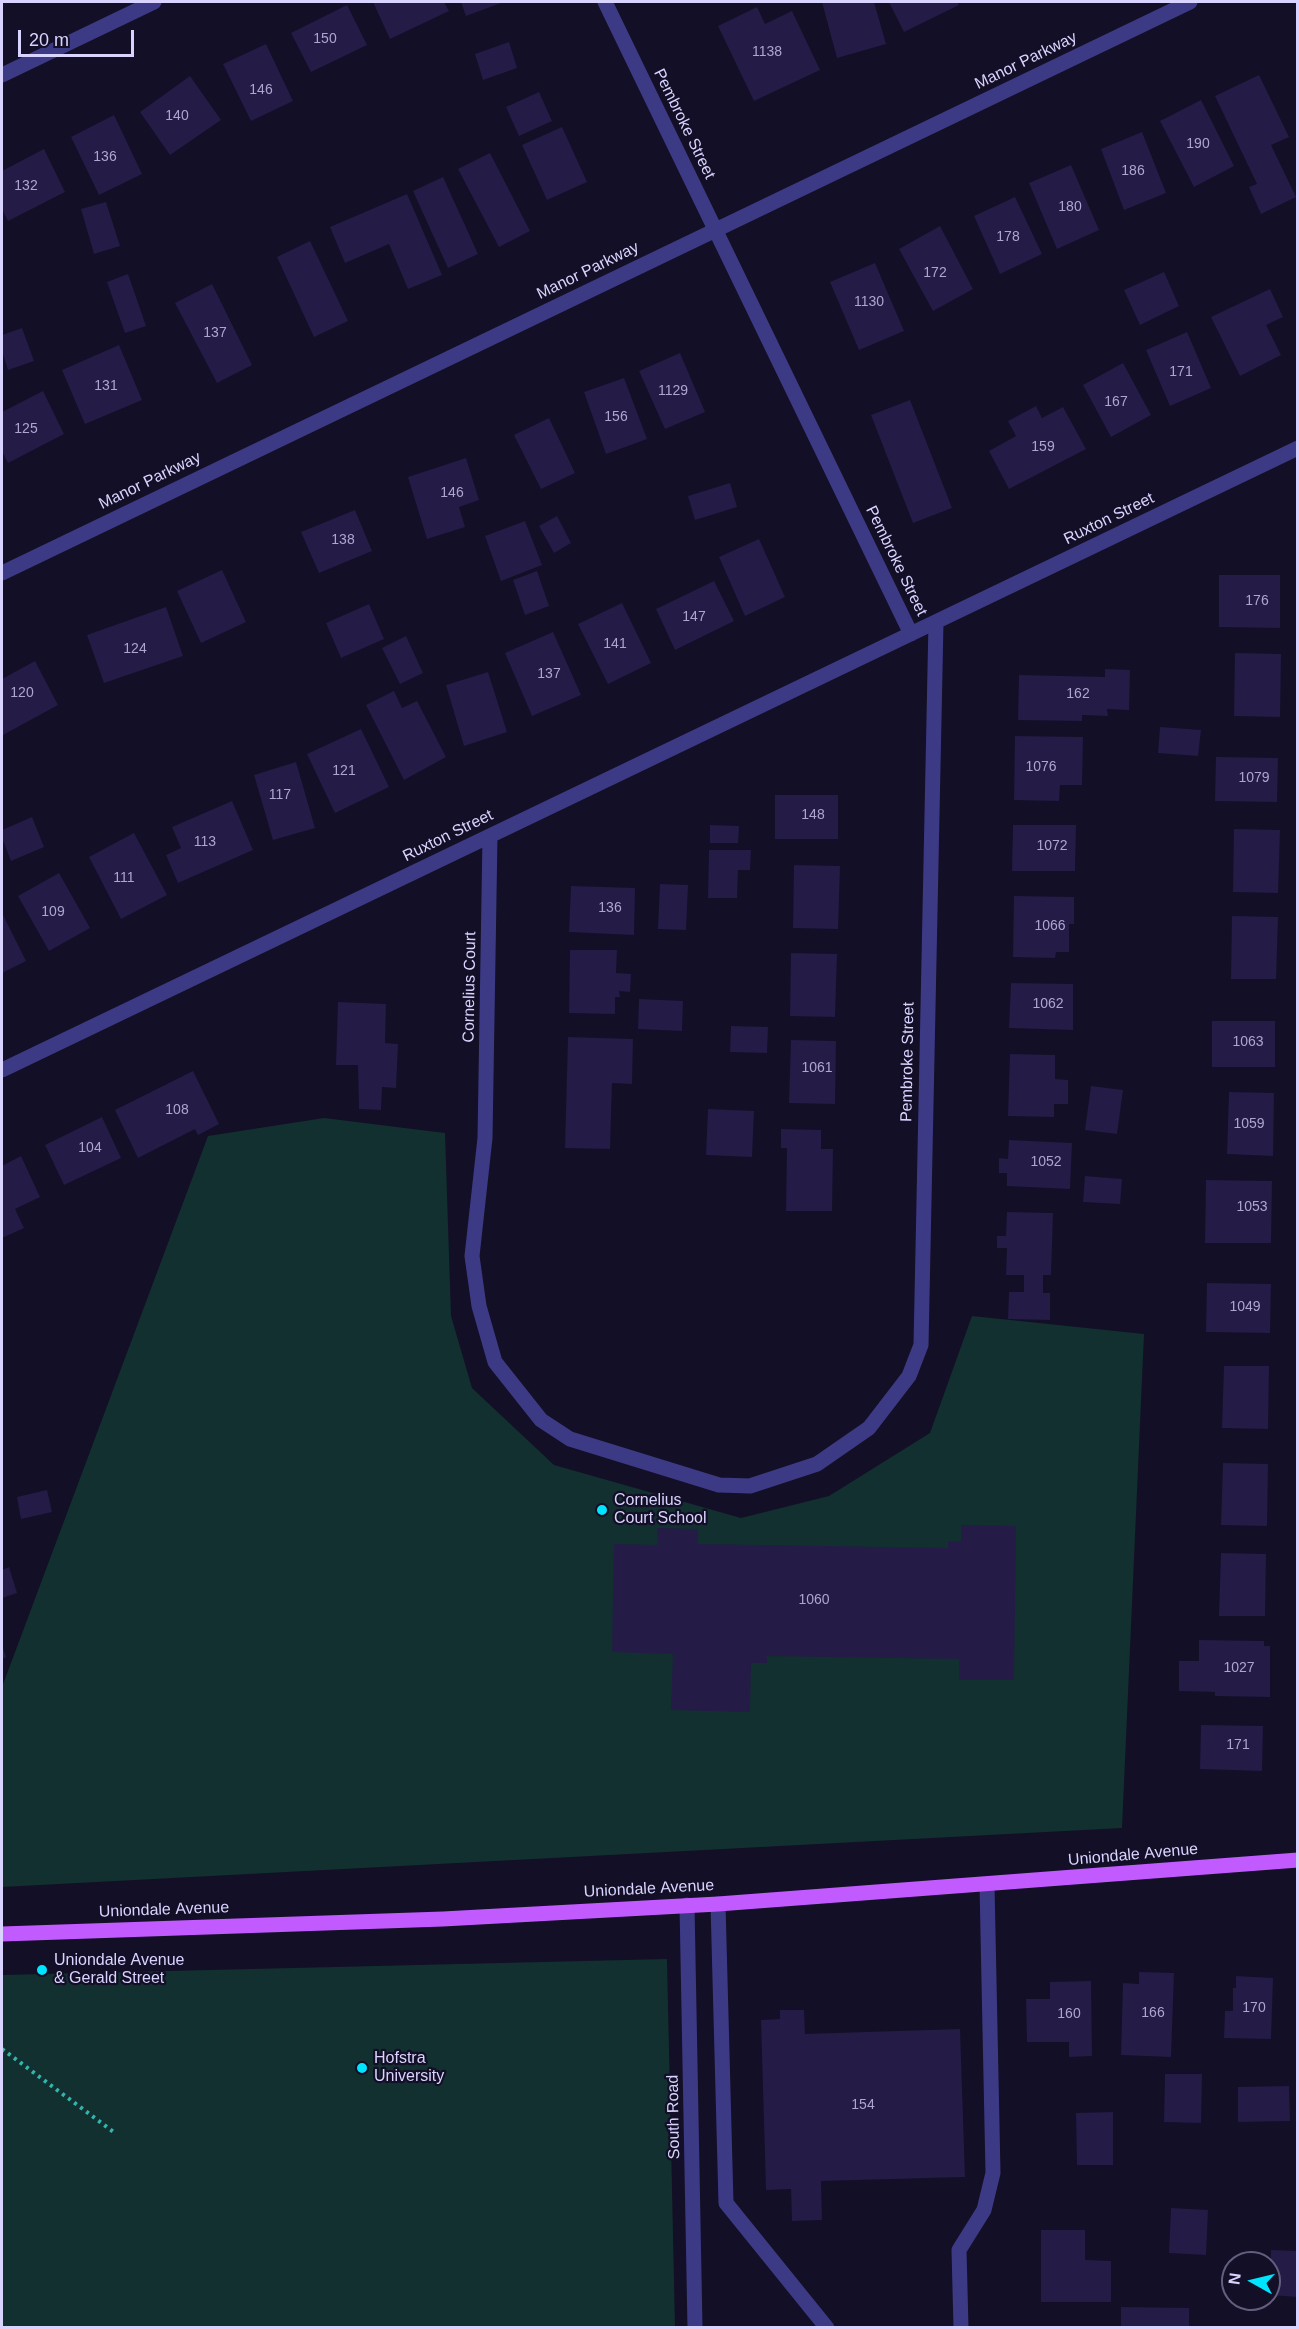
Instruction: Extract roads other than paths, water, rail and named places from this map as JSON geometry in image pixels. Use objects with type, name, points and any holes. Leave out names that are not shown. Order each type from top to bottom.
[{"type":"main road","name":"Uniondale Avenue","points":[[2,1934],[442,1919],[718,1904],[1298,1860]]},
{"type":"street","points":[[2,75],[154,2]]},
{"type":"street","name":"Pembroke Street","points":[[486,1138],[472,1256],[479,1305],[495,1362],[541,1420],[570,1438],[719,1485],[750,1486],[817,1464],[869,1428],[909,1376],[921,1346],[936,622],[911,634],[605,2]]},
{"type":"street","name":"Manor Parkway","points":[[2,573],[1190,2]]},
{"type":"street","name":"Ruxton Street","points":[[936,622],[1298,448]]},
{"type":"street","name":"Ruxton Street","points":[[2,1070],[911,634]]},
{"type":"street","name":"Cornelius Court","points":[[486,1138],[490,836]]},
{"type":"street","points":[[961,2328],[959,2250],[984,2210],[993,2173],[987,1884]]},
{"type":"street","points":[[718,1904],[726,2203],[826,2328]]},
{"type":"street","name":"South Road","points":[[687,1905],[695,2328]]},
{"type":"place","name":"Cornelius Court School","points":[[602,1510]]},
{"type":"place","name":"Uniondale Avenue & Gerald Street","points":[[42,1970]]},
{"type":"place","name":"Hofstra University","points":[[362,2068]]}]
